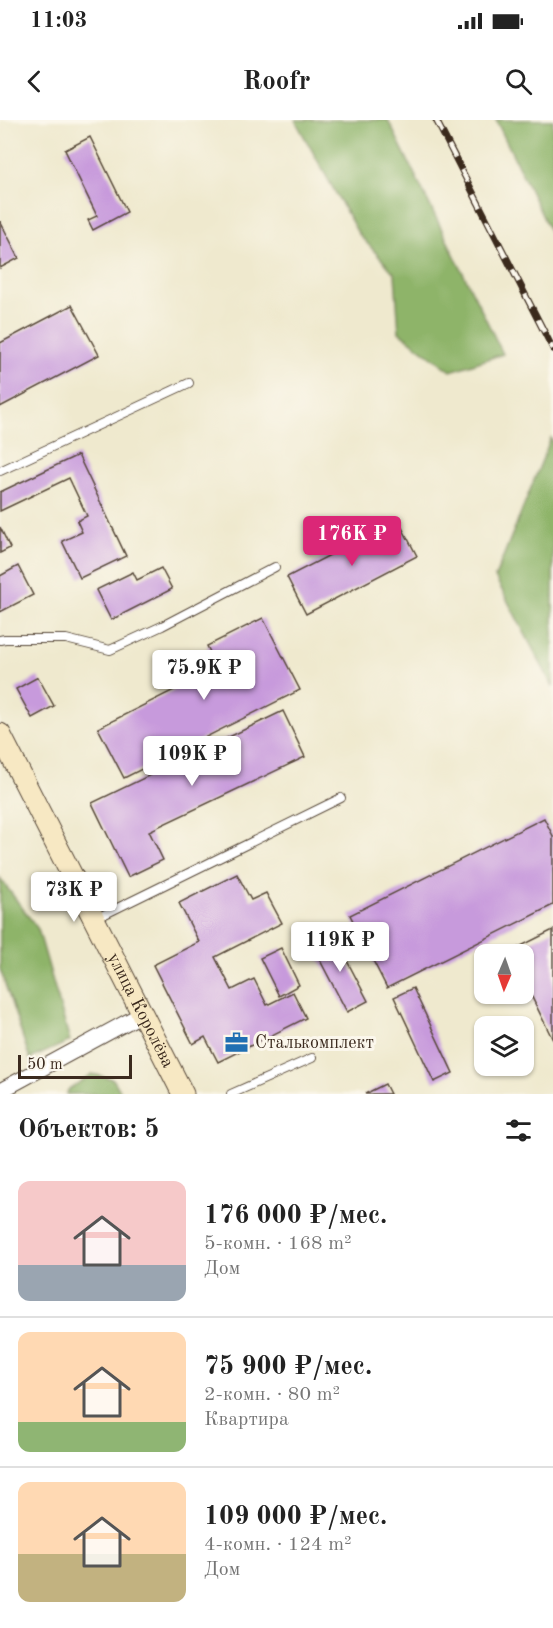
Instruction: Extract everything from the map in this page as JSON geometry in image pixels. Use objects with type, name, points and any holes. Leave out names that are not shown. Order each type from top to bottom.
[{"type":"street","name":"улица Королёва","points":[[0,734],[183,1094]]},
{"type":"street","points":[[0,1091],[142,1014]]},
{"type":"lane","points":[[0,471],[189,383]]},
{"type":"lane","points":[[0,640],[66,639],[110,650],[162,626],[275,567]]},
{"type":"lane","points":[[94,920],[341,798]]},
{"type":"lane","points":[[231,1094],[312,1058]]},
{"type":"green space","points":[[295,120],[388,120],[503,354],[451,371],[399,332],[395,274],[358,233]]},
{"type":"green space","points":[[496,120],[553,120],[553,238]]},
{"type":"green space","points":[[551,438],[553,443],[553,687],[495,577]]},
{"type":"green space","points":[[0,878],[38,929],[70,1041],[30,1059],[0,969]]},
{"type":"green space","points":[[92,1074],[113,1079],[122,1094],[67,1094],[68,1090]]},
{"type":"building","points":[[90,137],[127,212],[93,230],[88,220],[97,216],[65,150]]},
{"type":"building","points":[[0,221],[19,258],[0,268]]},
{"type":"building","points":[[72,305],[99,355],[0,407],[0,343]]},
{"type":"building","points":[[78,455],[126,556],[80,578],[62,541],[82,532],[77,521],[87,516],[69,478],[0,511],[0,492]]},
{"type":"building","points":[[398,520],[417,556],[306,614],[287,577]]},
{"type":"building","points":[[0,527],[10,548],[0,553]]},
{"type":"building","points":[[18,566],[33,595],[0,612],[0,576]]},
{"type":"building","points":[[161,568],[172,589],[111,620],[96,590],[133,572],[137,580]]},
{"type":"building","points":[[263,618],[300,690],[124,778],[98,728],[218,668],[207,646]]},
{"type":"building","points":[[38,677],[54,706],[32,718],[16,689]]},
{"type":"building","points":[[283,711],[305,757],[149,831],[163,860],[128,877],[92,803]]},
{"type":"building","points":[[544,818],[553,836],[553,905],[387,988],[350,915]]},
{"type":"building","points":[[237,874],[251,900],[266,893],[282,923],[215,957],[232,990],[254,979],[267,1005],[293,992],[306,1018],[218,1062],[205,1037],[193,1044],[153,965],[199,942],[179,903]]},
{"type":"building","points":[[553,930],[553,1040],[534,1001],[534,944],[525,944]]},
{"type":"building","points":[[333,934],[368,1001],[347,1012],[312,945]]},
{"type":"building","points":[[281,948],[299,985],[279,996],[260,958]]},
{"type":"building","points":[[413,988],[453,1073],[434,1082],[394,997]]},
{"type":"building","points":[[385,1084],[390,1094],[365,1094]]},
{"type":"railway","points":[[436,120],[553,349]]},
{"type":"place","name":"Сталькомплект","points":[[237,1043]]}]
